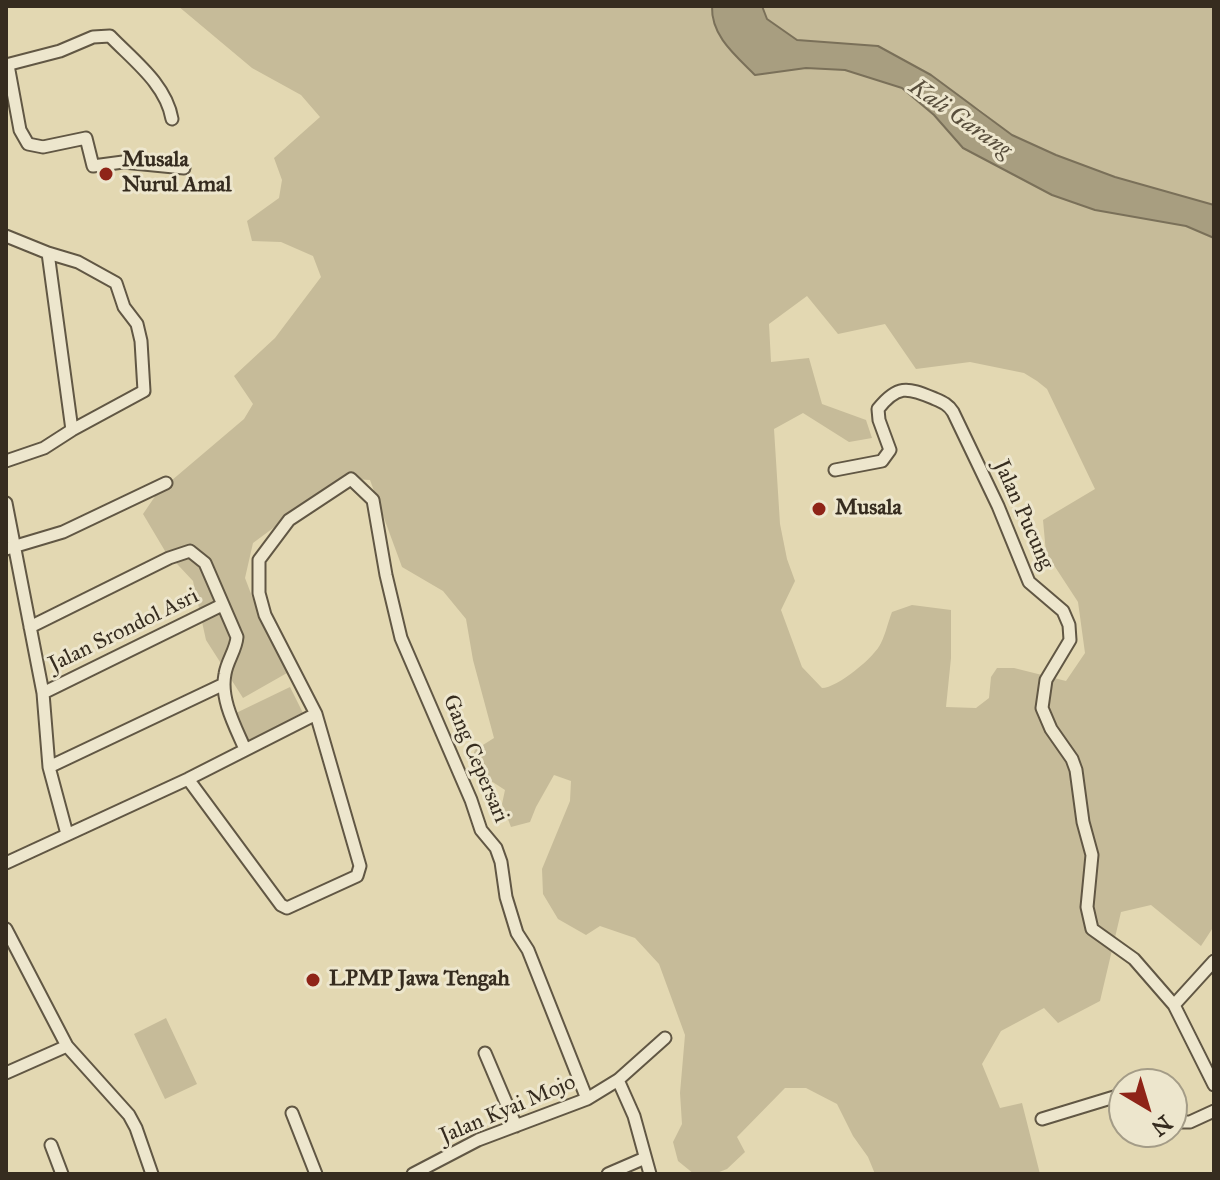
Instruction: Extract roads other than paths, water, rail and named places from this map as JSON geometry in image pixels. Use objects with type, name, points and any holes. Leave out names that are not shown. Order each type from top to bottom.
[{"type":"street","points":[[172,119],[170,107],[156,84],[110,36],[93,37],[60,51],[7,65],[20,130],[28,144],[43,147],[86,138],[93,166],[123,162],[184,168]]},
{"type":"street","points":[[6,236],[78,262],[116,283],[124,307],[136,323],[141,341],[145,389],[44,448],[6,461]]},
{"type":"street","points":[[48,253],[72,430]]},
{"type":"street","name":"Jalan Pucung","points":[[835,470],[882,461],[890,450],[878,409],[886,398],[899,390],[912,389],[950,407],[998,506],[1029,582],[1063,611],[1069,625],[1070,640],[1046,680],[1042,708],[1076,770],[1083,822],[1092,855],[1087,907],[1090,924],[1092,929],[1134,959],[1174,1005],[1214,1085]]},
{"type":"street","name":"Gang Cepersari","points":[[316,714],[265,615],[259,593],[258,564],[289,520],[351,479],[373,500],[401,638],[481,830],[496,848],[517,933],[528,950],[587,1099]]},
{"type":"street","points":[[10,548],[63,532],[166,483]]},
{"type":"street","name":"Jalan Srondol Asri","points":[[6,503],[10,548],[43,693],[49,767],[67,834]]},
{"type":"street","name":"Jalan Srondol Asri","points":[[30,627],[169,558],[190,551],[205,563],[237,637],[225,670],[224,684],[234,723],[245,749]]},
{"type":"street","name":"Jalan Srondol Asri","points":[[43,693],[222,605]]},
{"type":"street","points":[[49,767],[224,684]]},
{"type":"street","points":[[6,863],[188,779],[316,714],[360,866],[352,879],[287,908],[281,905],[188,779]]},
{"type":"street","points":[[6,929],[67,1046],[129,1115],[152,1174]]},
{"type":"street","points":[[1174,1005],[1214,961]]},
{"type":"street","name":"Jalan Kyai Mojo","points":[[413,1174],[478,1140],[587,1099],[618,1080],[665,1038]]},
{"type":"street","points":[[6,1073],[67,1046]]},
{"type":"street","points":[[485,1053],[516,1126]]},
{"type":"street","points":[[618,1080],[634,1116],[650,1174]]},
{"type":"street","points":[[1042,1119],[1108,1099]]},
{"type":"street","points":[[1188,1122],[1214,1111]]},
{"type":"street","points":[[292,1113],[316,1174]]},
{"type":"street","points":[[51,1145],[62,1174]]},
{"type":"street","points":[[608,1174],[645,1158]]},
{"type":"water","name":"Kali Garang","points":[[712,6],[762,6],[767,19],[797,40],[878,46],[931,75],[1012,135],[1115,177],[1214,205],[1214,238],[1186,226],[1095,210],[1052,195],[963,148],[934,115],[902,88],[845,70],[806,68],[755,75],[720,36],[715,27]]},
{"type":"place","name":"Musala Nurul Amal","points":[[106,174]]},
{"type":"place","name":"Musala","points":[[819,509]]},
{"type":"place","name":"LPMP Jawa Tengah","points":[[313,980]]}]
